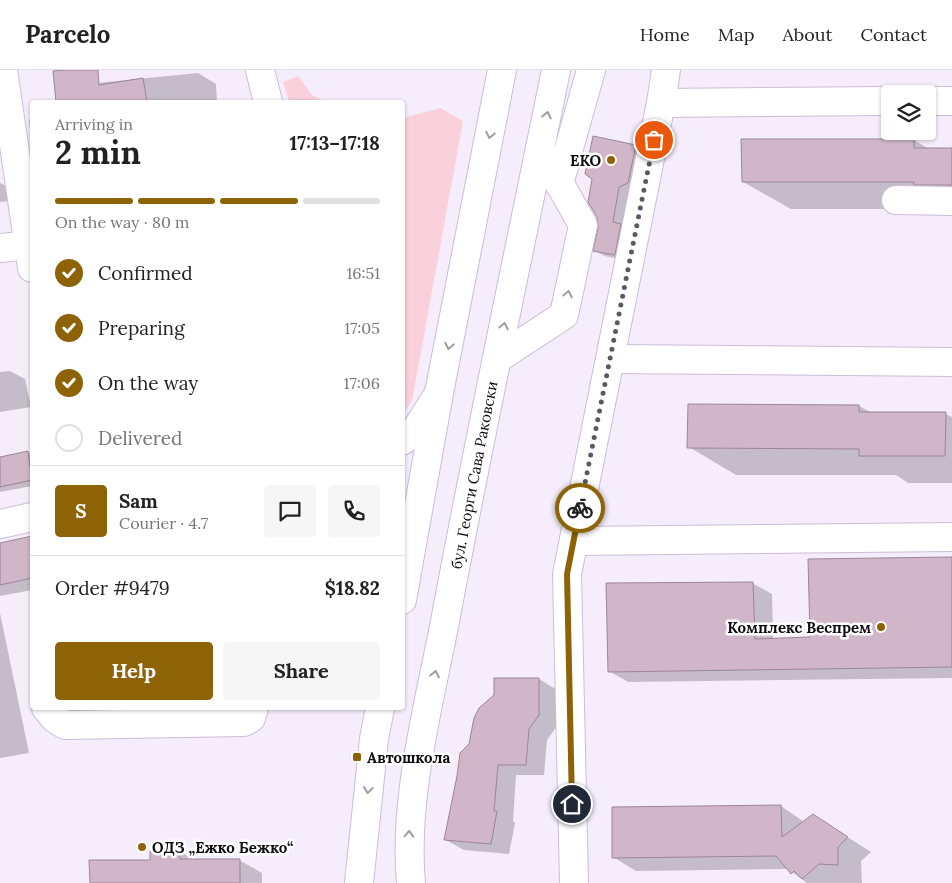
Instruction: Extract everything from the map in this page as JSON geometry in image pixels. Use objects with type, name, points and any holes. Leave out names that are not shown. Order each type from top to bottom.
[{"type":"street","points":[[3,70],[30,249]]},
{"type":"street","points":[[260,70],[268,100]]},
{"type":"street","points":[[405,566],[409,521],[440,393],[502,70]]},
{"type":"street","name":"бул. Георги Сава Раковски","points":[[411,883],[409,855],[410,818],[415,780],[497,359],[556,70]]},
{"type":"street","points":[[559,184],[591,70]]},
{"type":"street","points":[[574,883],[567,574],[611,359],[666,70]]},
{"type":"street","points":[[661,103],[881,101]]},
{"type":"street","points":[[936,101],[952,101]]},
{"type":"street","points":[[497,359],[564,314],[582,225],[540,149]]},
{"type":"street","points":[[896,200],[952,201]]},
{"type":"street","points":[[0,248],[30,256]]},
{"type":"street","points":[[611,359],[952,362]]},
{"type":"street","points":[[405,439],[415,431],[440,393]]},
{"type":"street","points":[[0,524],[30,517]]},
{"type":"street","points":[[574,542],[952,537]]},
{"type":"street","points":[[48,710],[55,719],[65,725],[186,715],[244,722],[251,718],[253,710]]},
{"type":"street","points":[[359,883],[374,739],[380,710]]},
{"type":"shaded area","points":[[298,76],[312,95],[322,100],[288,100],[283,82]]},
{"type":"shaded area","points":[[440,108],[463,121],[412,401],[405,410],[405,117]]},
{"type":"building","points":[[98,70],[99,85],[143,78],[147,100],[56,100],[53,71]]},
{"type":"building","points":[[593,136],[636,145],[628,183],[619,187],[613,222],[621,224],[615,255],[593,251],[598,228],[597,217],[588,202],[592,179],[585,174]]},
{"type":"building","points":[[741,139],[914,140],[914,148],[952,148],[952,185],[914,185],[914,182],[742,182]]},
{"type":"building","points":[[688,404],[859,405],[859,412],[946,412],[945,456],[859,456],[859,449],[687,448]]},
{"type":"building","points":[[28,451],[30,480],[0,487],[0,457]]},
{"type":"building","points":[[30,536],[30,578],[0,585],[0,543]]},
{"type":"building","points":[[952,557],[952,667],[608,672],[606,583],[753,582],[755,639],[810,637],[808,559]]},
{"type":"building","points":[[494,678],[539,678],[539,715],[529,729],[526,765],[498,765],[494,811],[497,811],[491,844],[444,840],[460,753],[469,744],[474,718],[479,708],[494,695]]},
{"type":"building","points":[[781,805],[782,837],[813,814],[848,837],[838,847],[838,865],[819,864],[802,879],[794,871],[791,874],[776,856],[612,858],[612,807]]},
{"type":"building","points":[[179,850],[180,859],[240,859],[240,883],[90,883],[89,860],[150,860],[150,851]]},
{"type":"way so far","points":[[580,508],[654,140]]},
{"type":"place","name":"EKO","points":[[611,160]]},
{"type":"place","name":"Комплекс Веспрем","points":[[881,627]]},
{"type":"place","name":"Автошкола","points":[[357,757]]},
{"type":"place","name":"ОДЗ „Ежко Бежко“","points":[[142,847]]},
{"type":"route","points":[[572,804],[567,574],[580,508]]}]
